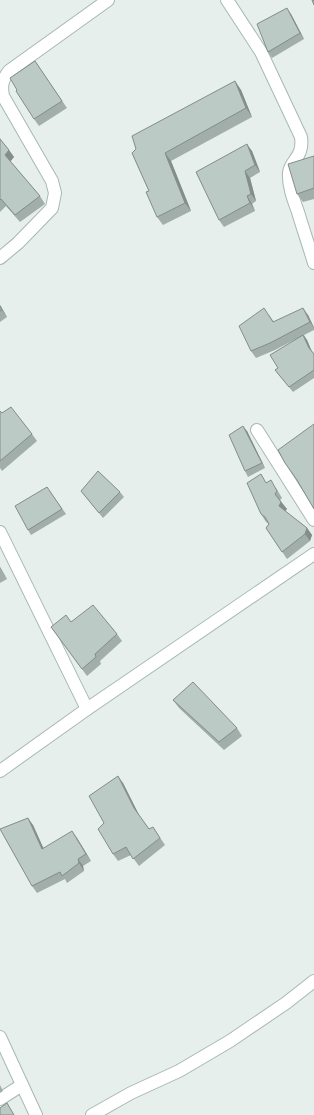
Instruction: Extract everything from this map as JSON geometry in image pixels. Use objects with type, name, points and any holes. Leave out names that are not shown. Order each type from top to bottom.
[{"type":"street","points":[[0,258],[18,243],[52,208],[55,193],[52,181],[4,96],[2,87],[3,78],[9,71],[95,4],[108,0]]},
{"type":"street","points":[[227,0],[261,52],[301,136],[302,142],[300,152],[289,170],[289,176],[292,195],[314,263]]},
{"type":"street","points":[[257,430],[314,520]]},
{"type":"street","points":[[0,532],[87,709]]},
{"type":"street","points":[[0,770],[314,554]]},
{"type":"street","points":[[92,1115],[131,1093],[179,1071],[230,1041],[286,1003],[314,981]]},
{"type":"street","points":[[0,1037],[36,1115]]},
{"type":"street","points":[[0,1099],[22,1085]]},
{"type":"building","points":[[287,8],[300,33],[268,52],[257,24]]},
{"type":"building","points":[[35,61],[62,101],[34,119],[16,91],[17,90],[10,78]]},
{"type":"building","points":[[235,81],[246,108],[165,153],[185,203],[157,217],[146,192],[149,191],[132,153],[136,149],[132,136]]},
{"type":"building","points":[[0,139],[9,150],[5,155],[40,196],[15,215],[1,199],[0,200]]},
{"type":"building","points":[[247,144],[255,165],[245,171],[251,194],[247,196],[250,203],[219,220],[196,172]]},
{"type":"building","points":[[314,156],[314,188],[297,194],[288,164]]},
{"type":"building","points":[[264,308],[273,322],[303,308],[310,322],[270,343],[251,351],[239,326]]},
{"type":"building","points":[[303,335],[309,348],[314,354],[314,370],[289,387],[275,370],[278,368],[270,355]]},
{"type":"building","points":[[11,407],[32,434],[0,461],[0,411],[2,413]]},
{"type":"building","points":[[314,424],[314,509],[278,450]]},
{"type":"building","points":[[243,426],[262,463],[245,471],[229,435]]},
{"type":"building","points":[[98,471],[120,492],[99,513],[81,491]]},
{"type":"building","points":[[261,474],[266,483],[271,480],[277,491],[275,494],[281,502],[279,506],[307,528],[305,534],[282,552],[266,528],[269,524],[265,517],[261,514],[247,483]]},
{"type":"building","points":[[47,487],[62,509],[28,530],[15,506]]},
{"type":"building","points":[[93,605],[117,634],[95,654],[96,657],[82,669],[51,627],[66,615],[71,622]]},
{"type":"building","points":[[193,682],[237,728],[219,742],[173,700]]},
{"type":"building","points":[[118,776],[134,808],[149,829],[153,827],[160,838],[133,859],[126,847],[113,854],[98,829],[104,823],[89,796]]},
{"type":"building","points":[[28,818],[42,849],[72,831],[86,854],[78,859],[79,863],[62,876],[60,872],[32,886],[0,829]]},
{"type":"building","points":[[7,1103],[14,1115],[0,1115],[0,1108]]}]
